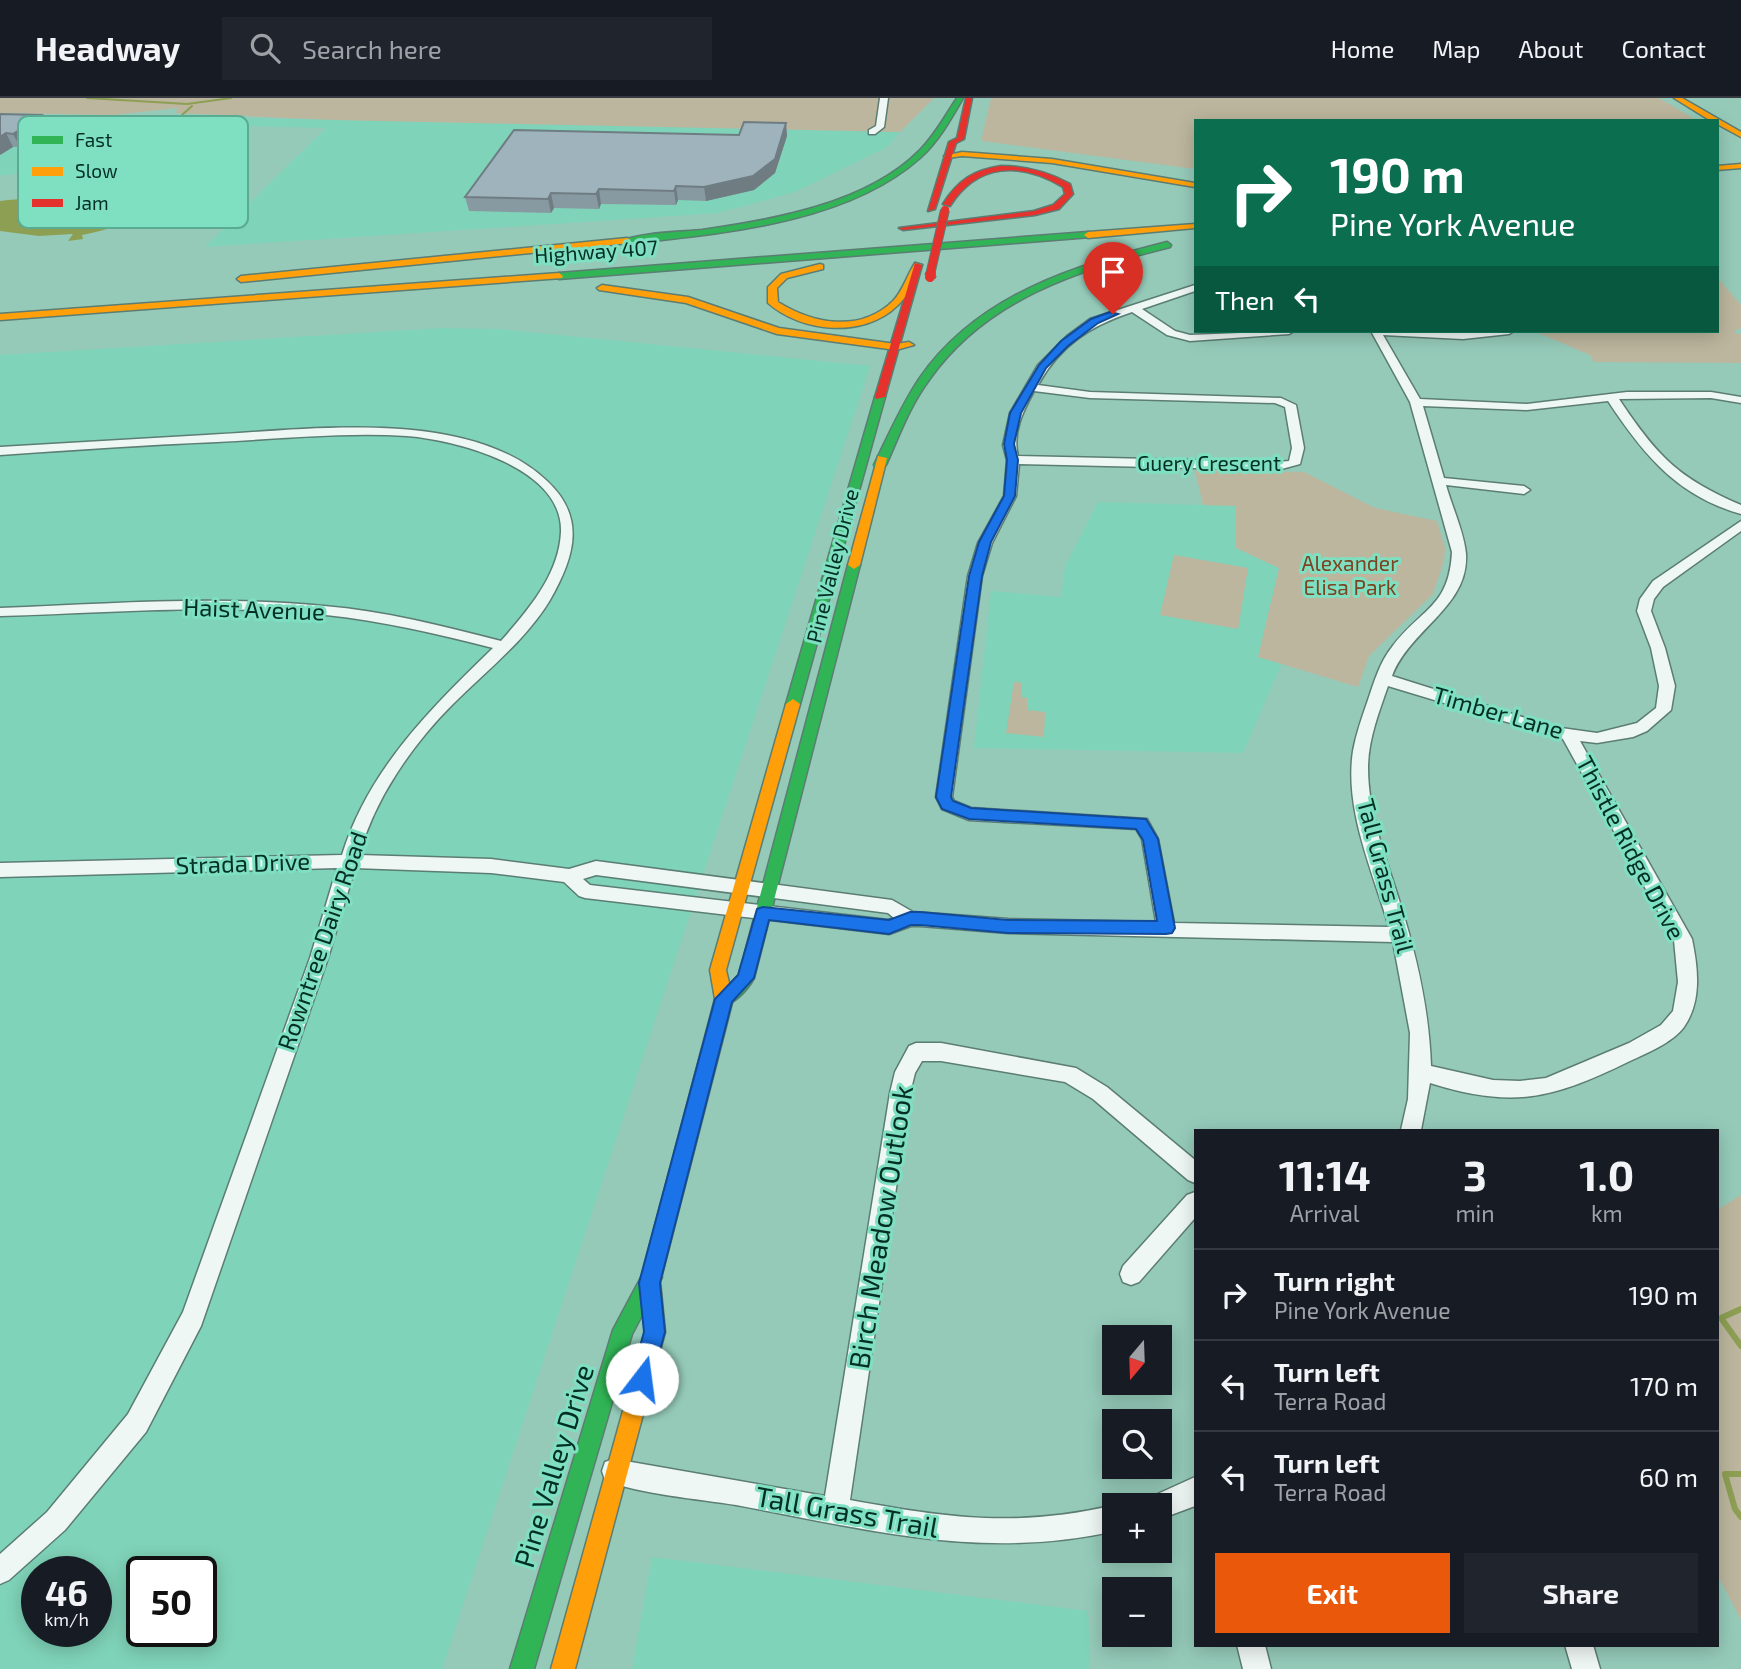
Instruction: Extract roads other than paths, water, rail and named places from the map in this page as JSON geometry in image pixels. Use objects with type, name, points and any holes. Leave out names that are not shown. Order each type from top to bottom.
[{"type":"main road","name":"Highway 407","points":[[751,242],[223,282],[700,232],[795,214],[846,196],[903,169],[941,133],[960,98]]},
{"type":"main road","name":"Pine Valley Drive","points":[[522,1669],[622,1330],[650,1283],[724,999],[718,970],[902,346],[918,273],[941,207],[969,98]]},
{"type":"main road","points":[[1677,98],[1713,119]]},
{"type":"main road","points":[[1719,122],[1741,135]]},
{"type":"main road","points":[[957,150],[1052,161],[1194,185]]},
{"type":"main road","points":[[1719,168],[1741,166]]},
{"type":"main road","points":[[941,207],[968,179],[1001,170],[1051,176],[1067,186],[1069,194],[1056,207],[1035,213],[885,230],[1074,217]]},
{"type":"main road","name":"Highway 407","points":[[0,317],[1194,226]]},
{"type":"main road","points":[[880,465],[926,376],[944,350],[981,319],[1054,277],[1108,259],[1194,240]]},
{"type":"main road","points":[[918,273],[896,303],[877,316],[863,321],[844,324],[810,322],[781,310],[774,303],[772,287],[784,276],[796,271],[954,245]]},
{"type":"main road","points":[[85,312],[241,307],[582,288],[615,289],[688,300],[777,331],[902,346]]},
{"type":"main road","name":"Pine Valley Drive","points":[[724,999],[746,978],[771,889],[893,419],[902,346]]},
{"type":"main road","name":"Pine Valley Drive","points":[[563,1669],[655,1332],[650,1283]]},
{"type":"street","points":[[872,132],[879,129],[884,98]]},
{"type":"street","points":[[1166,928],[1150,839],[1141,823],[969,814],[948,805],[944,797],[975,576],[985,542],[1010,496],[1013,460],[1009,444],[1016,413],[1042,367],[1071,338],[1094,321],[1194,288]]},
{"type":"street","points":[[1132,307],[1171,333],[1190,338],[1261,333]]},
{"type":"street","name":"Tall Grass Trail","points":[[1377,333],[1385,351],[1403,374],[1416,402],[1457,542],[1458,577],[1427,619],[1388,663],[1361,750],[1360,772],[1366,816],[1409,961],[1419,1032],[1418,1097],[1410,1129]]},
{"type":"street","points":[[1411,333],[1463,336],[1491,333]]},
{"type":"street","name":"Guery Crescent","points":[[1013,460],[1278,466],[1294,464],[1298,455],[1290,405],[1277,400],[1207,396],[1090,395],[1030,387]]},
{"type":"street","points":[[1416,402],[1527,407],[1611,396],[1711,395],[1741,400]]},
{"type":"street","points":[[1611,396],[1650,453],[1662,465],[1693,488],[1741,510]]},
{"type":"street","name":"Rowntree Dairy Road","points":[[0,451],[176,440],[405,433],[446,438],[491,450],[513,460],[545,486],[558,502],[568,524],[559,569],[551,588],[504,646],[467,680],[405,748],[356,835],[319,958],[193,1318],[137,1423],[56,1521],[0,1571]]},
{"type":"street","points":[[1440,481],[1524,490]]},
{"type":"street","name":"Timber Lane","points":[[1384,678],[1533,727],[1597,738],[1627,733],[1652,721],[1663,710],[1667,686],[1658,648],[1644,611],[1647,599],[1658,584],[1741,525]]},
{"type":"street","name":"Haist Avenue","points":[[0,612],[113,608],[302,608],[372,618],[504,646]]},
{"type":"street","name":"Thistle Ridge Drive","points":[[1420,1071],[1491,1089],[1545,1087],[1570,1079],[1650,1040],[1676,1023],[1684,1000],[1689,969],[1683,939],[1568,734]]},
{"type":"street","name":"Strada Drive","points":[[0,870],[348,861],[491,866],[569,876],[596,868],[892,906],[910,919]]},
{"type":"street","name":"Strada Drive","points":[[569,876],[585,891],[889,927],[910,919]]},
{"type":"street","points":[[910,919],[1008,926],[1400,934]]},
{"type":"street","name":"Birch Meadow Outlook","points":[[836,1509],[900,1093],[905,1072],[916,1052],[941,1052],[1069,1074],[1118,1107],[1194,1172]]},
{"type":"street","points":[[1131,1273],[1194,1203]]},
{"type":"street","name":"Tall Grass Trail","points":[[580,1466],[939,1529],[991,1534],[1040,1531],[1102,1520]]},
{"type":"street","points":[[1172,1503],[1193,1499]]},
{"type":"street","points":[[1252,1647],[1257,1669]]},
{"type":"street","points":[[1580,1647],[1586,1669]]},
{"type":"waterway","points":[[87,98],[187,104],[231,98]]},
{"type":"waterway","points":[[182,115],[192,106]]},
{"type":"waterway","points":[[1741,1309],[1721,1318],[1741,1346]]},
{"type":"waterway","points":[[1741,1474],[1725,1474],[1735,1509],[1741,1517]]},
{"type":"park label","name":"Alexander Elisa Park","points":[[1350,576]]}]
